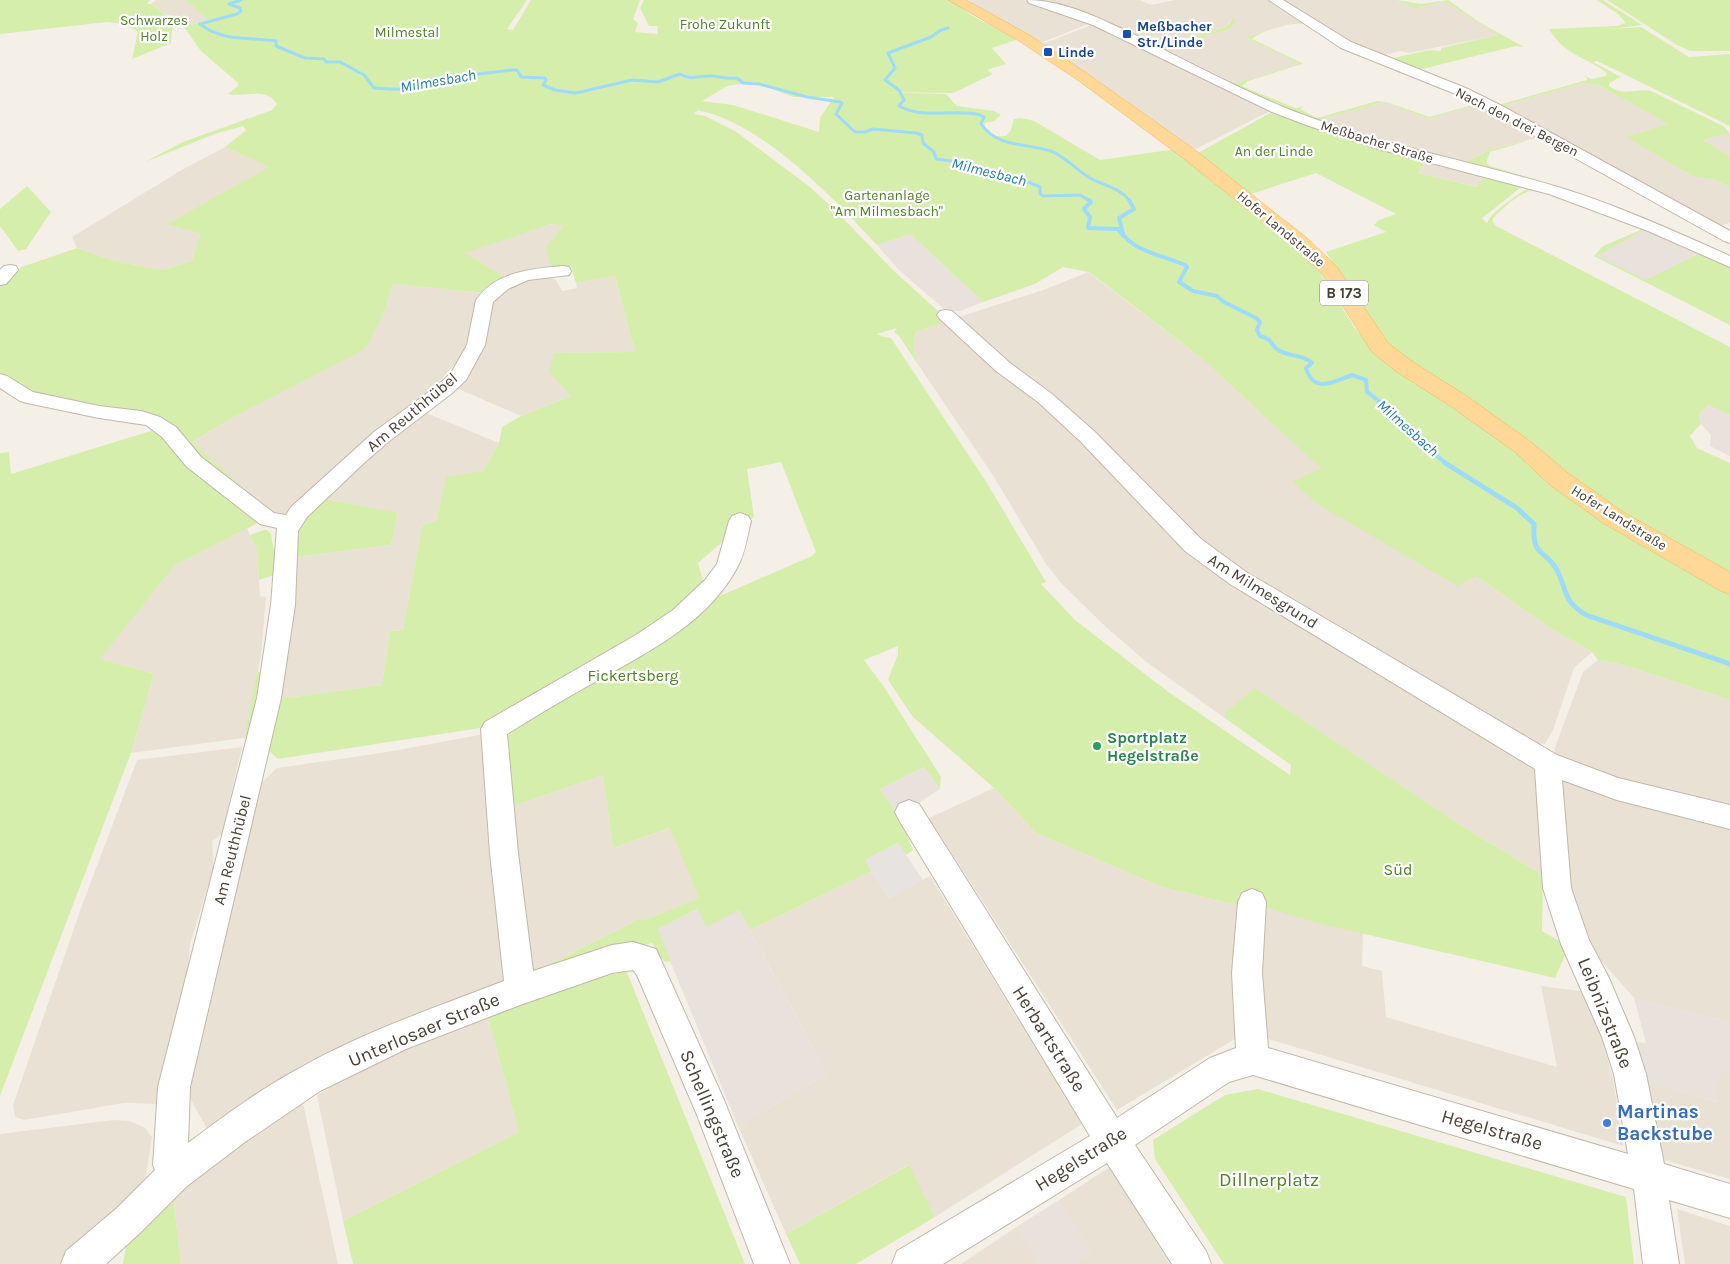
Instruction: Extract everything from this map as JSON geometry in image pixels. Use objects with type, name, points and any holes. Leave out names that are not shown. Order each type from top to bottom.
[{"type":"main road","name":"Hofer Landstraße","points":[[956,0],[1024,38],[1084,78],[1189,154],[1300,242],[1330,271],[1380,347],[1406,368],[1460,402],[1523,447],[1559,479],[1614,518],[1730,584]]},
{"type":"street","name":"Meßbacher Straße","points":[[1033,0],[1098,22],[1269,105],[1314,123],[1387,147],[1554,191],[1619,214],[1730,262]]},
{"type":"street","name":"Nach den drei Bergen","points":[[1274,0],[1346,45],[1463,92],[1499,110],[1730,238]]},
{"type":"street","name":"Am Reuthhübel","points":[[175,1174],[170,1165],[174,1088],[269,698],[283,605],[287,530],[290,523],[299,512],[381,437],[444,390],[459,376],[476,345],[484,300],[502,285],[525,275],[563,271]]},
{"type":"street","name":"Am Milmesgrund","points":[[946,315],[1003,367],[1045,398],[1087,436],[1193,545],[1219,566],[1548,763],[1617,789],[1730,817]]},
{"type":"street","points":[[0,380],[27,397],[99,412],[141,417],[153,421],[169,432],[194,462],[268,518],[290,523]]},
{"type":"street","points":[[520,990],[504,853],[494,729],[638,646],[684,615],[707,594],[726,567],[734,546],[740,520]]},
{"type":"street","name":"Leibnizstraße","points":[[1548,763],[1557,888],[1576,944],[1598,989],[1630,1074],[1661,1264]]},
{"type":"street","name":"Herbartstraße","points":[[909,812],[1112,1140],[1193,1264]]},
{"type":"street","points":[[1252,902],[1247,973],[1254,1059]]},
{"type":"street","name":"Unterlosaer Straße","points":[[79,1264],[129,1220],[175,1174],[233,1130],[309,1080],[398,1037],[520,990],[612,959],[633,956],[645,959],[648,965]]},
{"type":"street","name":"Schellingstraße","points":[[648,965],[712,1112],[772,1264]]},
{"type":"street","name":"Hegelstraße","points":[[910,1264],[1112,1140],[1221,1069],[1254,1059],[1730,1201]]},
{"type":"shaded area","points":[[156,0],[186,0],[209,20],[184,27],[151,4]]},
{"type":"shaded area","points":[[968,0],[1023,0],[1091,23],[1038,44]]},
{"type":"shaded area","points":[[1042,0],[1140,0],[1151,5],[1174,0],[1271,0],[1304,20],[1245,37],[1301,64],[1236,84],[1163,48],[1230,29],[1231,19],[1226,27],[1159,46],[1103,19]]},
{"type":"shaded area","points":[[1277,0],[1397,0],[1415,9],[1444,1],[1499,35],[1409,53],[1400,51],[1378,57],[1349,45]]},
{"type":"shaded area","points":[[1094,24],[1272,110],[1194,150],[1126,101],[1040,45]]},
{"type":"shaded area","points":[[1584,83],[1600,86],[1669,124],[1627,137],[1692,176],[1716,180],[1730,188],[1730,223],[1715,227],[1710,220],[1701,214],[1696,215],[1580,152],[1580,149],[1570,146],[1498,107]]},
{"type":"shaded area","points":[[1383,102],[1429,119],[1483,103],[1544,136],[1489,150],[1468,161],[1450,162],[1358,134],[1321,119]]},
{"type":"shaded area","points":[[1730,133],[1730,156],[1703,140]]},
{"type":"shaded area","points":[[225,147],[270,167],[168,224],[200,234],[192,261],[162,270],[115,261],[77,248],[72,237],[180,171]]},
{"type":"shaded area","points":[[1425,161],[1484,175],[1478,187],[1418,173]]},
{"type":"shaded area","points":[[552,224],[565,226],[552,269],[507,278],[464,253]]},
{"type":"shaded area","points":[[1645,229],[1700,253],[1646,281],[1596,256]]},
{"type":"shaded area","points":[[910,234],[983,302],[960,311],[946,311],[898,269],[877,245]]},
{"type":"shaded area","points":[[1088,272],[1199,356],[1322,468],[1293,483],[1476,576],[1555,631],[1592,652],[1574,668],[1553,730],[1545,744],[1531,743],[1232,567],[1200,542],[959,317],[1046,289]]},
{"type":"shaded area","points":[[546,276],[556,280],[562,291],[577,288],[576,283],[615,276],[635,352],[554,353],[571,396],[521,416],[454,387],[490,302],[503,290],[533,277]]},
{"type":"shaded area","points":[[393,284],[485,293],[465,354],[428,393],[291,513],[273,515],[191,443],[237,415],[383,316]]},
{"type":"shaded area","points":[[949,321],[1046,405],[1184,546],[1527,759],[1539,773],[1543,875],[1388,778],[1226,712],[1226,719],[1145,661],[1106,627],[1062,584],[1046,564],[994,477],[917,363],[913,346],[916,332]]},
{"type":"shaded area","points":[[1708,405],[1730,415],[1730,456],[1710,446],[1711,435],[1701,424],[1699,414]]},
{"type":"shaded area","points":[[424,412],[499,443],[483,471],[446,478],[436,521],[422,525],[403,630],[390,631],[382,685],[278,699],[294,557],[391,545],[398,514],[321,498]]},
{"type":"shaded area","points":[[247,528],[257,551],[260,596],[266,597],[261,656],[244,738],[131,753],[154,674],[99,659],[175,565]]},
{"type":"shaded area","points":[[1598,660],[1620,664],[1730,700],[1730,808],[1614,778],[1556,756],[1554,750],[1583,672]]},
{"type":"shaded area","points":[[490,733],[511,988],[211,1136],[186,1091],[259,785],[277,768],[381,753]]},
{"type":"shaded area","points":[[242,747],[222,834],[212,841],[214,867],[190,944],[185,1005],[161,1104],[124,1103],[24,1120],[15,1117],[13,1105],[81,908],[137,760]]},
{"type":"shaded area","points":[[924,767],[940,789],[899,816],[880,789]]},
{"type":"shaded area","points":[[603,775],[613,848],[671,828],[700,898],[645,920],[635,920],[538,970],[524,963],[507,808]]},
{"type":"shaded area","points":[[1562,780],[1575,781],[1730,827],[1730,1022],[1634,998],[1599,958],[1571,910],[1559,787]]},
{"type":"shaded area","points":[[994,788],[1036,833],[1162,887],[1240,906],[1240,1036],[1117,1110],[929,818]]},
{"type":"shaded area","points":[[898,843],[923,880],[889,898],[865,860]]},
{"type":"shaded area","points":[[872,871],[889,898],[930,876],[1082,1124],[935,1217],[908,1165],[786,1234],[738,1126],[827,1074],[750,930]]},
{"type":"shaded area","points":[[1263,907],[1363,933],[1362,966],[1382,971],[1386,1017],[1557,1067],[1541,986],[1588,992],[1613,1078],[1623,1146],[1262,1037],[1258,986]]},
{"type":"shaded area","points":[[699,909],[739,910],[827,1074],[738,1126],[657,929]]},
{"type":"shaded area","points":[[1634,998],[1730,1022],[1730,1070],[1718,1077],[1718,1102],[1644,1081],[1635,1042],[1646,1043]]},
{"type":"shaded area","points":[[487,1014],[519,1132],[343,1221],[317,1095],[415,1039]]},
{"type":"shaded area","points":[[1730,1070],[1730,1179],[1660,1159],[1648,1082],[1717,1102],[1718,1076]]},
{"type":"shaded area","points":[[303,1103],[338,1264],[181,1264],[173,1196],[291,1104]]},
{"type":"shaded area","points":[[113,1120],[130,1121],[145,1128],[152,1137],[146,1176],[125,1211],[70,1264],[0,1264],[0,1134]]},
{"type":"shaded area","points":[[1110,1167],[1170,1264],[1076,1264],[1091,1253],[1059,1200]]},
{"type":"shaded area","points":[[1059,1200],[1091,1253],[1076,1264],[1039,1264],[1018,1226]]},
{"type":"shaded area","points":[[1677,1209],[1730,1226],[1730,1264],[1685,1264]]},
{"type":"shaded area","points":[[1018,1226],[1039,1264],[961,1264]]},
{"type":"green space","name":"Schwarzes Holz","points":[[0,0],[150,0],[147,4],[151,4],[177,23],[172,30],[171,43],[132,59],[138,32],[124,24],[107,22],[0,34]]},
{"type":"green space","points":[[186,0],[527,0],[507,29],[513,30],[531,0],[640,0],[633,19],[638,23],[635,32],[657,34],[658,26],[649,26],[640,8],[644,0],[952,0],[967,12],[985,22],[1022,38],[992,48],[1006,64],[987,70],[993,74],[953,93],[883,92],[946,94],[957,106],[994,111],[1001,115],[994,121],[985,123],[984,128],[996,136],[1006,136],[1011,130],[1014,119],[1021,118],[1034,121],[1100,160],[1176,149],[1297,243],[1316,266],[1355,328],[1370,347],[1392,368],[1455,404],[1514,447],[1555,483],[1607,521],[1730,592],[1730,700],[1620,664],[1598,660],[1592,652],[1555,631],[1476,576],[1457,586],[1319,505],[1292,482],[1321,468],[1199,356],[1089,272],[1063,267],[1035,284],[983,302],[910,234],[877,245],[818,185],[772,146],[723,118],[698,110],[694,114],[705,116],[735,131],[810,187],[894,271],[949,321],[916,332],[913,346],[917,363],[899,336],[894,332],[897,328],[877,334],[891,338],[987,483],[1046,582],[1041,584],[1075,620],[1167,691],[1290,775],[1291,765],[1226,719],[1226,712],[1255,688],[1462,826],[1543,875],[1542,931],[1569,947],[1555,978],[1325,925],[1263,907],[1240,906],[1162,887],[1036,833],[994,788],[913,717],[888,680],[898,654],[898,646],[864,660],[884,687],[941,777],[940,789],[924,767],[880,789],[899,816],[913,850],[906,855],[898,843],[865,860],[872,871],[750,930],[739,910],[706,927],[698,909],[658,929],[671,961],[666,962],[660,957],[652,943],[583,961],[548,974],[532,976],[522,972],[505,813],[507,808],[500,741],[507,726],[500,722],[487,727],[278,759],[267,749],[278,699],[382,685],[390,631],[403,630],[422,525],[436,521],[446,477],[483,471],[499,443],[502,427],[521,416],[571,396],[549,372],[554,353],[635,352],[615,276],[576,283],[571,266],[552,269],[546,247],[564,226],[552,224],[465,253],[507,278],[485,293],[393,284],[383,316],[365,349],[237,415],[192,442],[273,515],[175,565],[100,659],[154,674],[131,753],[0,1096],[0,453],[9,452],[11,474],[154,430],[159,421],[143,413],[102,411],[31,395],[0,376],[0,285],[4,279],[22,267],[77,248],[115,261],[162,270],[192,261],[200,234],[167,224],[269,167],[225,147],[246,130],[243,126],[215,134],[145,162],[183,142],[272,110],[277,104],[267,95],[228,94],[238,86],[238,83],[201,51],[184,27],[208,20]],"holes":[[[754,82],[793,97],[834,97],[820,118],[819,132],[733,105],[702,101],[727,86]],[[781,462],[816,552],[812,556],[706,602],[701,596],[706,591],[698,563],[728,537],[725,533],[754,517],[747,469]],[[603,775],[613,848],[670,828],[699,898],[645,920],[635,920],[538,970],[524,963],[507,808]]]},
{"type":"green space","points":[[1397,0],[1421,4],[1448,0],[1479,22],[1524,47],[1516,46],[1422,69],[1420,72],[1498,105],[1587,80],[1583,75],[1591,79],[1606,76],[1607,73],[1599,67],[1562,45],[1549,29],[1616,26],[1626,23],[1618,14],[1597,0],[1603,0],[1642,25],[1610,29],[1641,27],[1689,57],[1730,54],[1730,126],[1597,61],[1593,62],[1621,77],[1609,83],[1609,86],[1615,89],[1625,92],[1651,91],[1723,126],[1730,133],[1703,140],[1730,156],[1730,188],[1716,180],[1692,176],[1626,137],[1668,124],[1600,86],[1584,83],[1498,107],[1388,59],[1430,50],[1441,51],[1441,48],[1498,35],[1444,1],[1415,9]]},
{"type":"green space","points":[[1607,0],[1730,0],[1730,51],[1690,51],[1677,45]]},
{"type":"green space","points":[[1233,18],[1236,20],[1230,29],[1164,48],[1173,52],[1169,52],[1149,42],[1159,46],[1226,27]]},
{"type":"green space","points":[[1304,20],[1399,71],[1394,72],[1397,70],[1308,24],[1285,25]]},
{"type":"green space","points":[[1269,30],[1252,39],[1302,64],[1248,81],[1242,86],[1295,108],[1304,107],[1300,109],[1317,118],[1377,101],[1386,102],[1430,117],[1478,102],[1483,103],[1429,119],[1383,102],[1322,119],[1358,134],[1291,113],[1227,82],[1236,83],[1300,64],[1245,37]]},
{"type":"green space","name":"An der Linde","points":[[1270,113],[1426,160],[1418,173],[1477,187],[1484,175],[1524,185],[1482,218],[1487,223],[1492,215],[1502,206],[1522,192],[1532,188],[1569,197],[1643,226],[1647,230],[1645,229],[1597,256],[1646,280],[1700,253],[1686,247],[1730,264],[1730,325],[1594,256],[1603,246],[1638,231],[1642,228],[1641,226],[1534,190],[1517,197],[1493,218],[1496,226],[1730,347],[1730,415],[1708,405],[1699,414],[1701,424],[1690,436],[1697,448],[1730,463],[1730,576],[1621,516],[1566,477],[1529,444],[1467,398],[1426,373],[1392,348],[1368,322],[1326,252],[1386,232],[1374,225],[1379,220],[1396,214],[1316,173],[1251,194],[1198,153]]},
{"type":"green space","points":[[1537,138],[1490,152],[1486,163],[1566,189],[1730,255],[1730,260],[1659,229],[1450,162],[1468,161],[1489,150]]},
{"type":"green space","points":[[27,186],[51,212],[26,249],[18,251],[0,226],[0,209]]},
{"type":"green space","points":[[321,498],[398,513],[391,545],[294,557],[299,522]]},
{"type":"green space","points":[[264,530],[271,534],[277,569],[274,575],[259,580],[257,551],[250,535]]},
{"type":"green space","points":[[257,672],[264,672],[251,737],[244,738]]},
{"type":"green space","points":[[626,970],[745,1264],[353,1264],[343,1221],[519,1132],[487,1014]]},
{"type":"green space","name":"Dillnerplatz","points":[[1258,1089],[1626,1197],[1634,1264],[1224,1264],[1155,1159],[1153,1140],[1225,1095]]},
{"type":"green space","points":[[909,1165],[935,1217],[856,1264],[800,1264],[786,1234]]},
{"type":"green space","points":[[173,1196],[181,1264],[123,1264],[128,1234]]},
{"type":"waterway","name":"Milmesbach","points":[[241,0],[229,4],[240,8],[241,11],[237,14],[200,24],[218,34],[236,38],[276,41],[276,46],[305,58],[324,59],[326,62],[340,62],[364,75],[374,88],[409,89],[427,80],[513,70],[517,70],[521,77],[545,78],[546,80],[543,85],[555,90],[576,93],[632,80],[658,82],[680,74],[692,77],[737,78],[743,83],[759,84],[807,97],[840,102],[842,103],[836,114],[855,132],[865,132],[873,129],[916,133],[922,135],[923,143],[934,152],[936,159],[959,162],[971,168],[1028,182],[1040,187],[1040,194],[1043,196],[1080,195],[1090,201]]},
{"type":"waterway","points":[[948,28],[941,30],[931,37],[888,53],[895,68],[885,80],[899,90],[904,100],[899,106],[919,112],[970,113],[980,115],[984,117],[981,124],[996,137],[1013,144],[1051,151],[1085,175],[1116,190],[1130,201]]},
{"type":"waterway","points":[[1123,233],[1119,218],[1134,209],[1129,200]]},
{"type":"waterway","name":"Milmesbach","points":[[1090,201],[1084,209],[1090,217],[1088,228],[1118,229],[1140,248],[1185,265],[1187,267],[1179,282],[1193,291],[1217,296],[1224,302],[1256,318],[1260,322],[1257,330],[1260,336],[1270,341],[1278,350],[1304,358],[1312,363],[1306,368],[1309,376],[1314,381],[1325,384],[1352,375],[1366,380],[1367,392],[1447,464]]},
{"type":"waterway","name":"Milmesbach","points":[[1445,463],[1517,508],[1534,524],[1537,548],[1557,570],[1569,600],[1578,610],[1586,615],[1730,664]]},
{"type":"place","name":"Meßbacher Str./Linde","points":[[1127,34]]},
{"type":"place","name":"Linde","points":[[1048,52]]},
{"type":"place","name":"Sportplatz Hegelstraße","points":[[1097,746]]},
{"type":"place","name":"Martinas Backstube","points":[[1607,1123]]},
{"type":"park label","name":"Frohe Zukunft","points":[[725,24]]},
{"type":"park label","name":"Milmestal","points":[[407,32]]},
{"type":"park label","name":"Gartenanlage \"Am Milmesbach\"","points":[[887,204]]},
{"type":"park label","name":"Fickertsberg","points":[[633,675]]},
{"type":"park label","name":"Süd","points":[[1398,869]]}]
